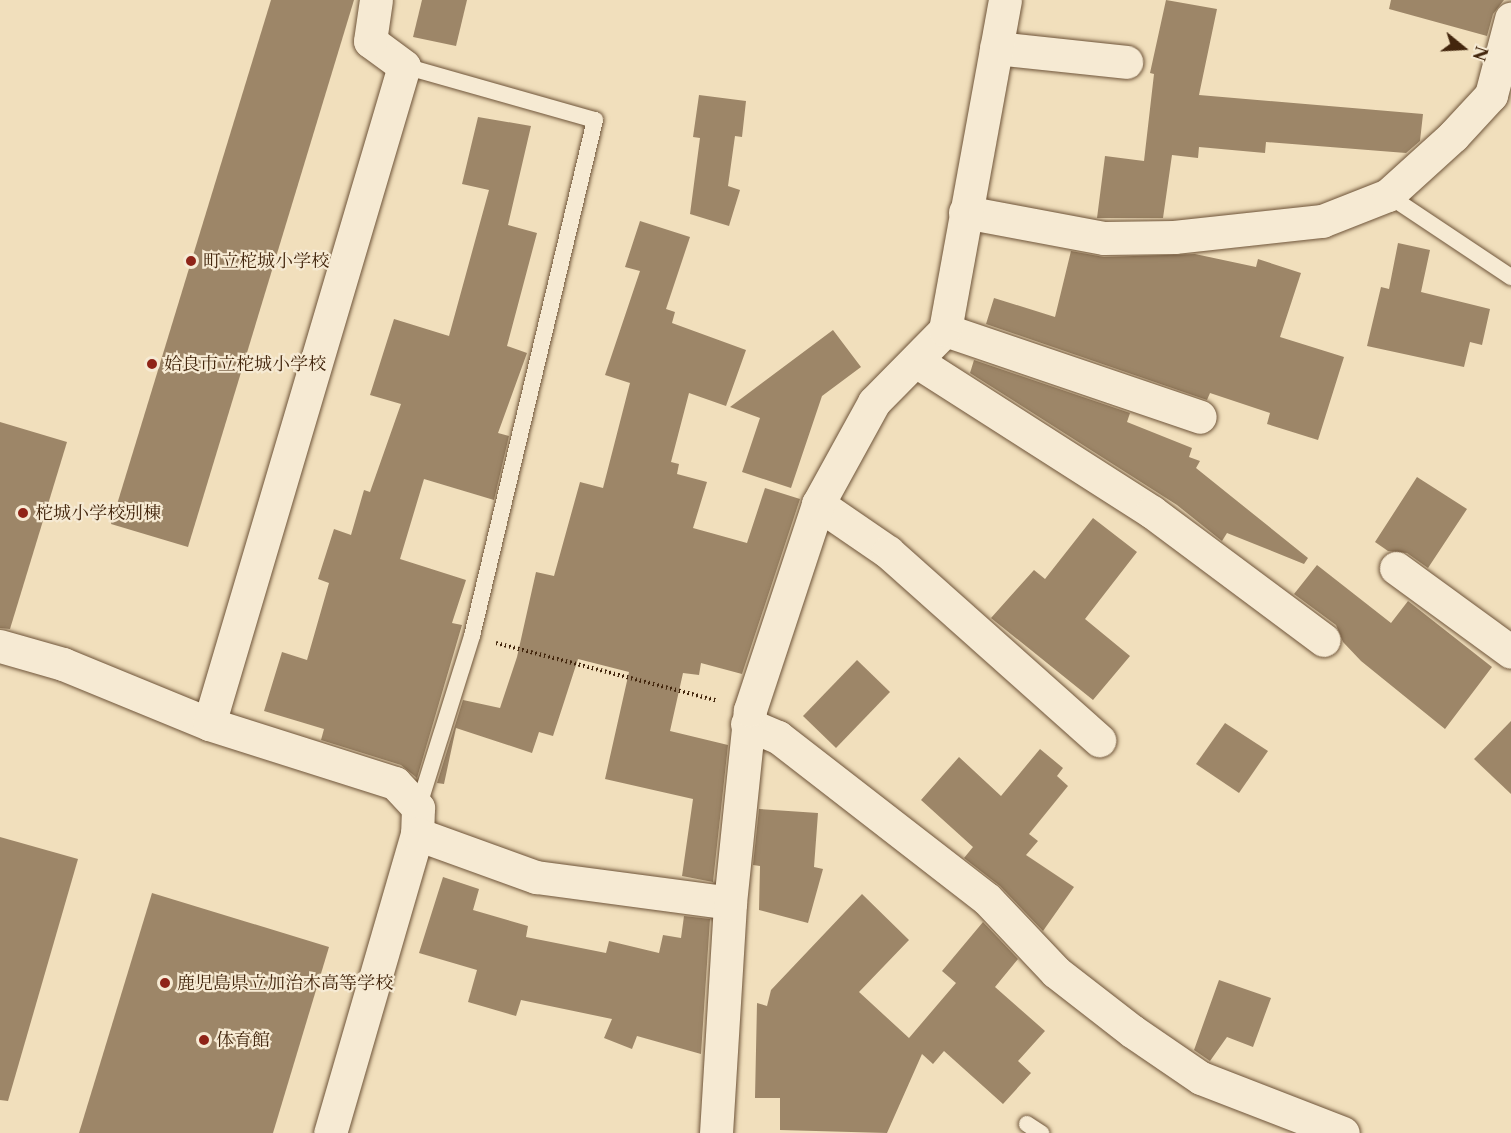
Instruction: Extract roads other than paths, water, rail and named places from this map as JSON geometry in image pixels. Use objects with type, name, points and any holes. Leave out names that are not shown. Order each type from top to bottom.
[{"type":"street","points":[[209,724],[404,66],[370,41],[376,0]]},
{"type":"street","points":[[717,1133],[730,903],[749,717],[818,504],[874,402],[945,330],[1005,0]]},
{"type":"street","points":[[965,212],[1104,238],[1174,237],[1322,221],[1388,195],[1453,136],[1501,101],[1511,19]]},
{"type":"street","points":[[996,48],[1126,62]]},
{"type":"street","points":[[945,330],[1200,417]]},
{"type":"street","points":[[916,361],[1152,512],[1324,640]]},
{"type":"street","points":[[818,504],[888,552],[1100,740]]},
{"type":"street","points":[[1396,568],[1511,652]]},
{"type":"street","points":[[0,646],[63,664],[209,724],[395,783],[418,821],[536,877],[730,903]]},
{"type":"street","points":[[749,717],[778,737],[987,900],[1056,972],[1132,1031],[1201,1078],[1343,1133]]},
{"type":"street","points":[[330,1133],[418,821]]},
{"type":"lane","points":[[404,66],[595,120],[472,636],[418,821]]},
{"type":"lane","points":[[1388,195],[1511,277]]},
{"type":"place","name":"町立柁城小学校","points":[[191,261]]},
{"type":"place","name":"姶良市立柁城小学校","points":[[152,364]]},
{"type":"place","name":"柁城小学校別棟","points":[[23,513]]},
{"type":"place","name":"鹿児島県立加治木高等学校","points":[[165,983]]},
{"type":"place","name":"体育館","points":[[204,1040]]}]
